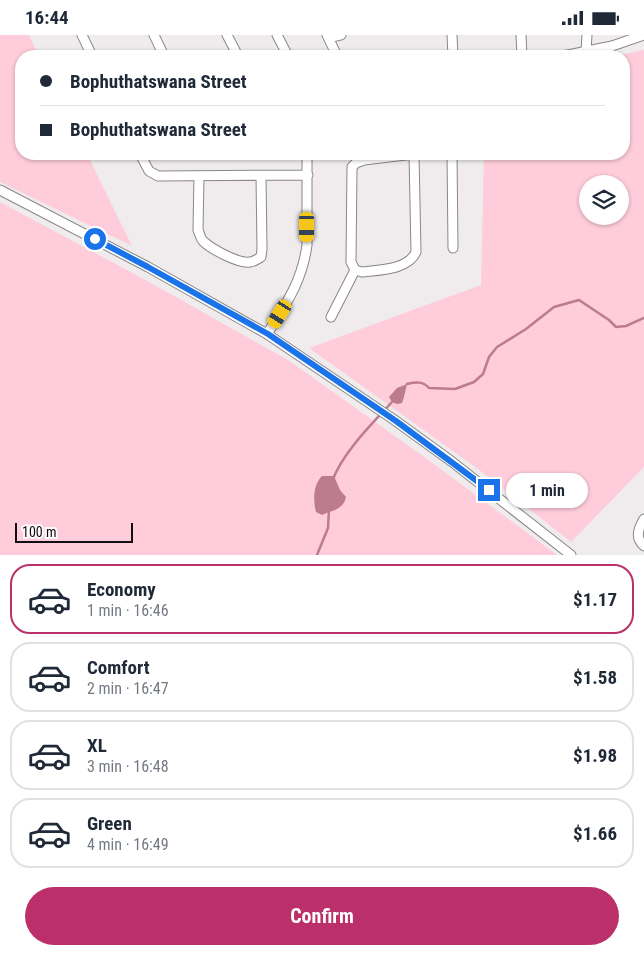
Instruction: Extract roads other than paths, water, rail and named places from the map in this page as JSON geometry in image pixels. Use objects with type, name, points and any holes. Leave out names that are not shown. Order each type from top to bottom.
[{"type":"street","points":[[82,35],[89,50]]},
{"type":"street","points":[[154,35],[161,50]]},
{"type":"street","points":[[227,35],[235,50]]},
{"type":"street","points":[[277,35],[285,50]]},
{"type":"street","points":[[334,50],[328,37],[341,35]]},
{"type":"street","points":[[452,35],[453,50]]},
{"type":"street","points":[[521,35],[522,50]]},
{"type":"street","points":[[586,35],[586,50]]},
{"type":"street","points":[[591,50],[612,46],[644,35]]},
{"type":"street","points":[[143,160],[147,170],[155,175],[308,175]]},
{"type":"street","points":[[268,334],[294,292],[305,260],[307,245],[307,160]]},
{"type":"street","points":[[364,160],[352,167],[351,262],[355,270],[362,272],[403,265],[415,255],[414,160]]},
{"type":"street","points":[[452,160],[453,249]]},
{"type":"street","points":[[199,176],[198,230],[200,237],[208,245],[221,252],[249,263],[261,257],[261,176]]},
{"type":"street","points":[[0,190],[148,267],[268,334],[393,419],[571,555]]},
{"type":"street","points":[[331,317],[355,270]]},
{"type":"street","points":[[644,519],[638,529],[638,537],[644,546]]},
{"type":"waterway","points":[[407,384],[419,383],[429,388],[455,389],[474,382],[483,374],[489,357],[497,347],[526,329],[554,307],[579,300],[609,320],[616,327],[626,326],[644,318]]},
{"type":"waterway","points":[[333,479],[351,448],[392,402]]},
{"type":"waterway","points":[[317,555],[328,528],[329,509]]}]
